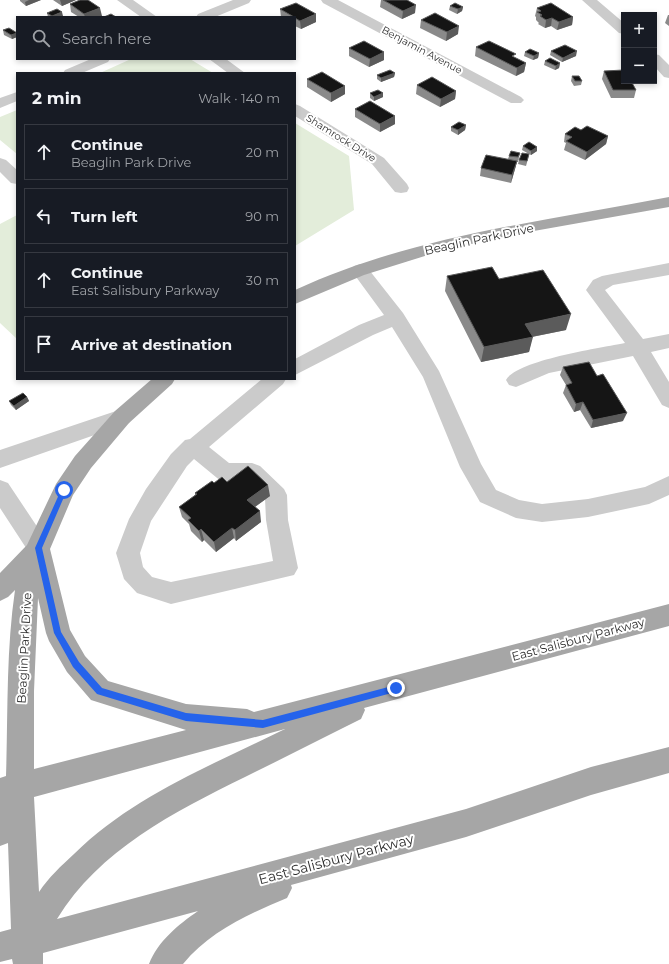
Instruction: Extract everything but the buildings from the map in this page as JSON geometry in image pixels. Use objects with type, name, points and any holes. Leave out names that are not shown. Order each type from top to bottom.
[{"type":"main road","name":"Beaglin Park Drive","points":[[296,298],[360,270],[468,238],[669,202]]},
{"type":"main road","name":"Beaglin Park Drive","points":[[18,950],[10,789],[24,612],[29,574],[38,548],[64,490],[83,462],[122,416],[164,380]]},
{"type":"main road","points":[[0,590],[38,548]]},
{"type":"main road","points":[[38,548],[58,633],[76,664],[100,691],[186,717],[263,724]]},
{"type":"main road","name":"East Salisbury Parkway","points":[[10,789],[263,724],[669,615]]},
{"type":"main road","points":[[18,950],[59,888],[101,847],[129,825],[184,793],[396,688]]},
{"type":"main road","name":"East Salisbury Parkway","points":[[18,950],[34,940],[466,823],[591,781],[669,760]]},
{"type":"main road","points":[[0,832],[10,789]]},
{"type":"main road","points":[[164,964],[169,956],[197,930],[228,908],[262,892],[466,823]]},
{"type":"street","points":[[124,0],[148,16]]},
{"type":"street","points":[[205,16],[244,0]]},
{"type":"street","name":"Benjamin Avenue","points":[[328,0],[516,100]]},
{"type":"street","points":[[589,0],[621,27]]},
{"type":"street","points":[[72,72],[101,60]]},
{"type":"street","points":[[218,60],[236,72]]},
{"type":"street","points":[[657,61],[669,74]]},
{"type":"street","points":[[0,103],[16,96]]},
{"type":"street","name":"Shamrock Drive","points":[[296,110],[378,161],[401,188]]},
{"type":"street","points":[[0,163],[16,178]]},
{"type":"street","points":[[669,269],[608,280],[600,284],[595,290],[638,347],[669,400]]},
{"type":"street","points":[[360,270],[396,318],[432,376],[471,467],[488,496],[516,509],[542,513],[588,508],[649,495],[669,485]]},
{"type":"street","points":[[296,367],[366,330],[396,318]]},
{"type":"street","points":[[516,380],[545,367],[669,341]]},
{"type":"street","points":[[193,446],[233,478],[252,472],[276,495],[277,520],[286,568],[171,593],[145,586],[132,572],[128,552],[140,519],[154,495],[179,460],[193,446],[275,380]]},
{"type":"street","points":[[0,459],[122,416]]},
{"type":"street","points":[[0,489],[38,548]]},
{"type":"street","points":[[260,503],[277,520]]},
{"type":"green space","points":[[129,60],[192,60],[211,72],[102,72]]},
{"type":"green space","points":[[16,110],[16,153],[0,140],[0,117]]},
{"type":"green space","points":[[296,124],[349,156],[354,210],[296,245]]},
{"type":"green space","points":[[16,216],[16,338],[0,323],[0,224]]},
{"type":"route","points":[[64,490],[38,548],[58,633],[76,664],[100,691],[186,717],[263,724],[396,688]]}]
